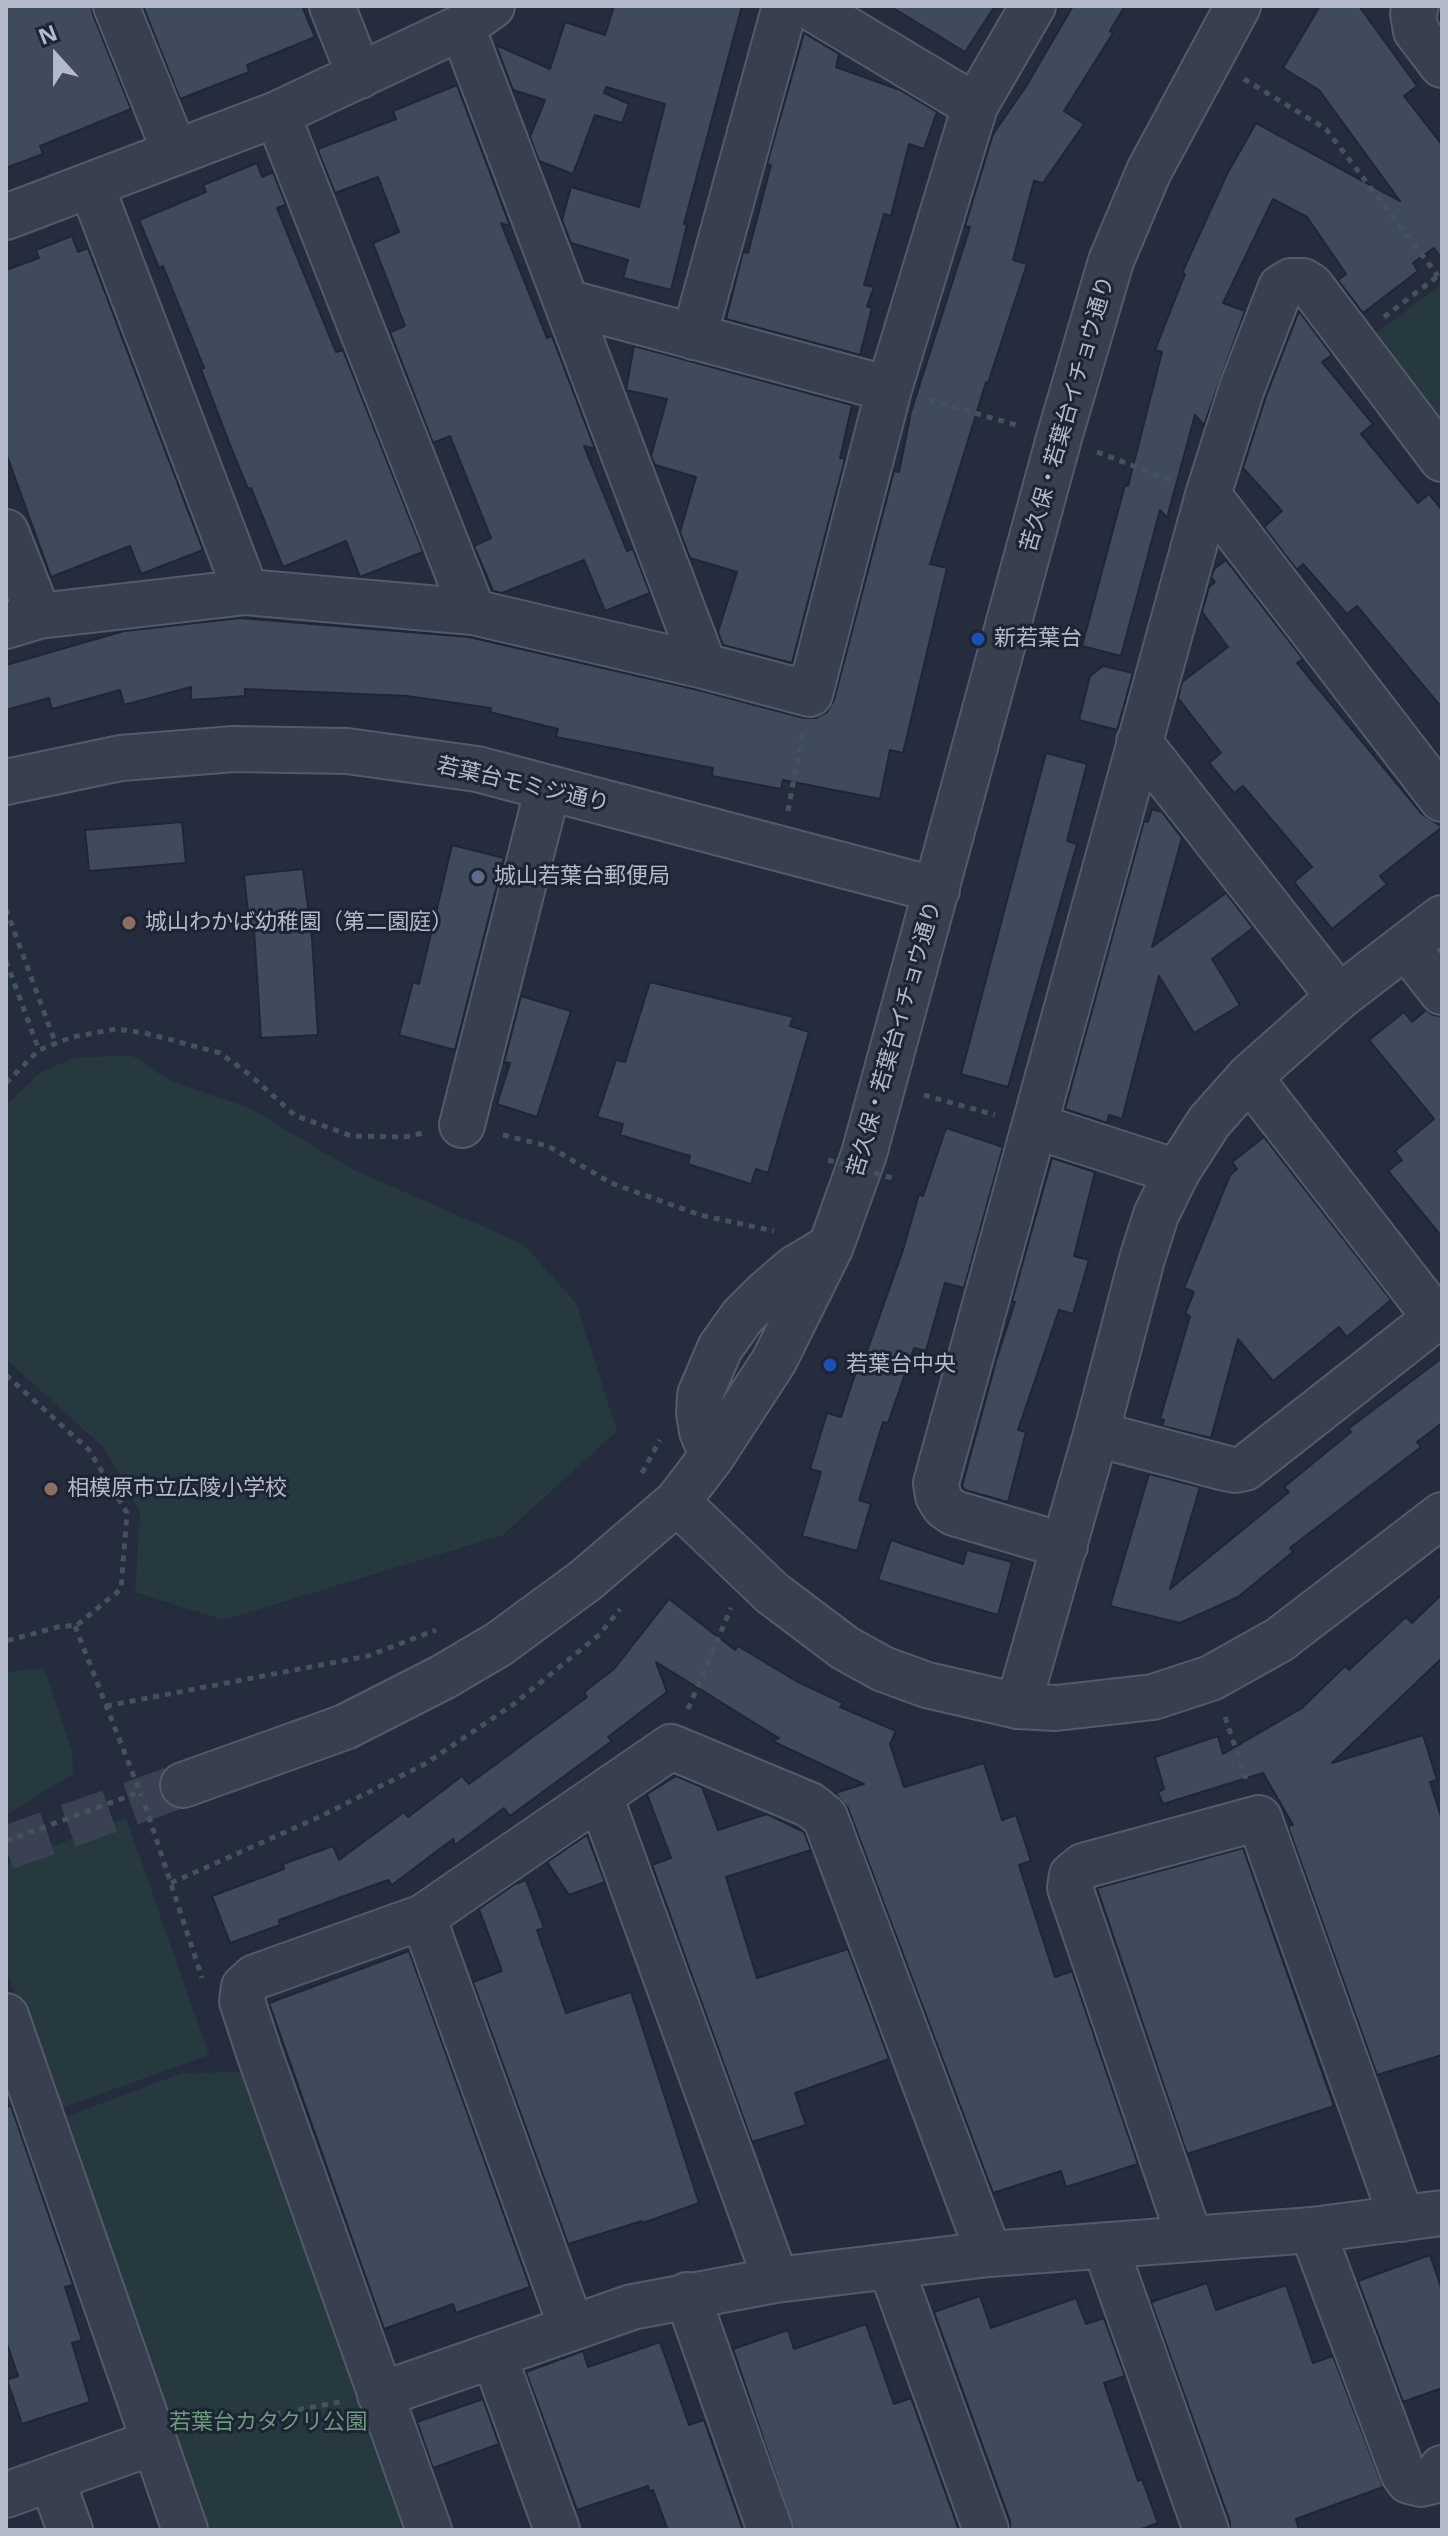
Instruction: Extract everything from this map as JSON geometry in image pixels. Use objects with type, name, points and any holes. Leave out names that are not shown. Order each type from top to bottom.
[{"type":"street","points":[[116,6],[175,152]]},
{"type":"street","points":[[332,6],[360,76]]},
{"type":"street","points":[[694,337],[785,6]]},
{"type":"street","points":[[808,6],[975,106]]},
{"type":"street","points":[[6,532],[23,621],[246,592],[473,612],[810,694],[889,389],[975,106],[1033,6]]},
{"type":"street","name":"苦久保・若葉台イチョウ通り","points":[[677,1502],[712,1456],[702,1431],[700,1395],[720,1348],[742,1317],[766,1293],[795,1268],[831,1246],[850,1198],[884,1084],[1059,438],[1111,261],[1149,171],[1238,6]]},
{"type":"street","points":[[1416,6],[1413,13],[1416,31],[1442,65]]},
{"type":"street","points":[[6,217],[277,114],[477,16],[566,302],[704,666]]},
{"type":"street","points":[[277,114],[473,612]]},
{"type":"street","points":[[91,185],[246,592]]},
{"type":"street","points":[[1065,1546],[954,1513],[944,1506],[938,1496],[936,1483],[1208,495],[1242,388],[1281,287],[1291,281],[1303,281],[1311,286],[1442,459]]},
{"type":"street","points":[[566,302],[889,389]]},
{"type":"street","points":[[1208,495],[1442,799]]},
{"type":"street","points":[[1139,742],[1339,997]]},
{"type":"street","name":"若葉台モミジ通り","points":[[6,782],[121,758],[234,749],[347,751],[477,769],[937,890]]},
{"type":"street","points":[[462,1125],[548,788]]},
{"type":"street","points":[[1018,1706],[1065,1546],[1142,1259],[1156,1215],[1177,1172],[1209,1122],[1249,1077],[1339,997],[1442,918]]},
{"type":"street","points":[[1406,946],[1442,992]]},
{"type":"street","points":[[1096,1434],[1225,1468],[1245,1468],[1436,1318],[1249,1077]]},
{"type":"street","points":[[1035,1126],[1177,1172]]},
{"type":"street","points":[[183,1785],[345,1727],[454,1670],[499,1644],[586,1580],[677,1502],[772,1593],[845,1648],[883,1669],[927,1685],[1018,1706],[1056,1708],[1153,1697],[1211,1678],[1279,1640],[1442,1515]]},
{"type":"street","points":[[429,2530],[242,2001],[244,1987],[255,1977],[423,1917],[671,1747],[810,1805],[825,1817],[989,2254]]},
{"type":"street","points":[[600,1796],[776,2280]]},
{"type":"street","points":[[380,2395],[571,2326],[632,2307],[687,2295],[776,2280],[989,2254],[1312,2230],[1422,2216],[1259,1818],[1083,1866],[1072,1875],[1070,1888],[1190,2239]]},
{"type":"street","points":[[423,1917],[571,2326]]},
{"type":"street","points":[[6,2016],[185,2530]]},
{"type":"street","points":[[1312,2230],[1403,2473],[1409,2481],[1421,2484],[1433,2481],[1442,2468]]},
{"type":"street","points":[[1105,2246],[1206,2530]]},
{"type":"street","points":[[891,2268],[986,2530]]},
{"type":"street","points":[[687,2295],[770,2530]]},
{"type":"street","points":[[494,2356],[557,2530]]},
{"type":"street","points":[[6,2495],[154,2442]]},
{"type":"street","points":[[52,2480],[70,2530]]},
{"type":"path","points":[[1209,58],[1326,129],[1440,275],[1352,342]]},
{"type":"path","points":[[889,389],[1059,438],[1208,495]]},
{"type":"path","points":[[780,849],[810,694]]},
{"type":"path","points":[[6,909],[55,1042]]},
{"type":"path","points":[[6,961],[39,1050]]},
{"type":"path","points":[[6,1083],[39,1050],[55,1042],[116,1029],[145,1033]]},
{"type":"path","points":[[884,1084],[1035,1126]]},
{"type":"path","points":[[828,1160],[892,1178]]},
{"type":"path","points":[[6,1375],[89,1450],[127,1513],[121,1589],[75,1626],[58,1627],[6,1641]]},
{"type":"path","points":[[171,1883],[317,1818],[425,1764],[514,1704],[600,1634],[627,1600]]},
{"type":"path","points":[[671,1747],[734,1603]]},
{"type":"path","points":[[75,1626],[140,1792],[206,1987]]},
{"type":"path","points":[[106,1706],[368,1656],[440,1628]]},
{"type":"path","points":[[1211,1678],[1259,1818]]},
{"type":"path","points":[[6,1841],[140,1792]]},
{"type":"path","points":[[154,2442],[210,2425],[380,2395]]},
{"type":"green space","points":[[1442,284],[1442,438],[1366,340]]},
{"type":"green space","points":[[131,1055],[170,1081],[250,1108],[352,1169],[523,1244],[576,1303],[617,1431],[503,1535],[223,1620],[135,1592],[140,1511],[104,1448],[6,1359],[6,1105],[41,1072],[74,1058]]},
{"type":"green space","points":[[44,1668],[72,1751],[73,1774],[6,1815],[6,1672]]},
{"type":"green space","points":[[126,1818],[209,2055],[56,2110],[6,1969],[6,1864]]},
{"type":"green space","name":"若葉台カタクリ公園","points":[[244,2072],[409,2530],[202,2530],[60,2119],[182,2073]]},
{"type":"building","points":[[6,6],[92,6],[131,109],[40,146],[43,154],[6,168]]},
{"type":"building","points":[[143,6],[302,6],[315,37],[247,65],[249,72],[180,99]]},
{"type":"building","points":[[614,6],[742,6],[684,224],[687,225],[671,290],[623,278],[628,260],[571,243],[562,220],[571,187],[639,207],[665,104],[606,87],[604,93],[629,104],[622,123],[595,115],[573,174],[539,161],[530,137],[545,100],[513,90],[496,45],[550,69],[565,22],[605,35]]},
{"type":"building","points":[[890,6],[995,6],[965,52]]},
{"type":"building","points":[[1073,6],[1125,6],[1110,31],[1113,33],[1064,111],[1084,124],[1043,183],[1034,181],[1013,260],[1027,264],[986,382],[930,564],[947,568],[903,753],[890,750],[880,799],[783,780],[781,789],[712,776],[713,768],[556,737],[558,729],[490,712],[491,708],[407,696],[245,689],[245,696],[191,700],[191,687],[124,705],[120,690],[52,709],[49,698],[6,710],[6,665],[124,631],[240,618],[469,637],[804,718],[816,718],[827,712],[834,700],[894,471],[899,472],[911,412],[970,227],[965,226],[993,134],[1025,88]]},
{"type":"building","points":[[1320,6],[1359,6],[1417,86],[1404,96],[1442,145],[1442,259],[1434,248],[1413,263],[1418,271],[1363,313],[1338,280],[1346,274],[1307,217],[1273,199],[1223,303],[1245,311],[1204,425],[1195,415],[1167,518],[1160,510],[1121,656],[1082,646],[1162,352],[1155,350],[1185,274],[1182,273],[1227,174],[1256,123],[1400,201],[1319,90],[1283,68]]},
{"type":"building","points":[[804,33],[839,54],[836,67],[900,90],[937,112],[924,149],[909,144],[891,216],[884,214],[864,285],[874,287],[867,306],[872,308],[860,355],[726,319],[743,252],[748,253],[771,165],[767,164]]},
{"type":"building","points":[[457,85],[510,226],[501,223],[547,338],[552,336],[595,449],[584,446],[627,551],[633,549],[650,593],[605,611],[584,560],[502,593],[493,591],[474,546],[491,538],[450,436],[433,443],[390,332],[405,326],[373,243],[399,232],[378,177],[335,193],[319,153],[318,149],[396,119],[393,111]]},
{"type":"building","points":[[257,163],[262,177],[273,172],[286,205],[277,208],[336,352],[343,350],[423,552],[360,577],[346,541],[283,567],[230,445],[201,369],[204,368],[163,266],[159,268],[139,220],[206,192],[203,185]]},
{"type":"building","points":[[72,236],[78,252],[88,248],[203,550],[141,574],[130,546],[51,577],[6,453],[6,270],[39,258],[36,250]]},
{"type":"building","points":[[1299,311],[1332,355],[1322,362],[1373,424],[1361,434],[1418,503],[1429,494],[1442,510],[1442,708],[1357,606],[1347,614],[1303,564],[1297,570],[1264,527],[1282,511],[1243,468],[1266,396]]},
{"type":"building","points":[[634,346],[852,405],[840,458],[845,459],[792,663],[723,645],[718,632],[737,572],[690,558],[680,532],[696,477],[655,465],[651,456],[667,399],[626,390]]},
{"type":"building","points":[[1226,560],[1303,659],[1297,663],[1422,814],[1442,827],[1380,876],[1387,884],[1332,929],[1294,882],[1312,867],[1243,786],[1234,793],[1209,763],[1221,753],[1178,698],[1182,682],[1228,647],[1202,612],[1209,587],[1215,582],[1211,577],[1214,569]]},
{"type":"building","points":[[1103,666],[1133,673],[1117,730],[1079,720],[1090,676]]},
{"type":"building","points":[[1046,753],[1087,764],[1067,841],[1077,844],[1008,1087],[961,1074]]},
{"type":"building","points":[[1152,809],[1162,812],[1182,838],[1152,947],[1226,893],[1253,928],[1212,959],[1240,1005],[1194,1033],[1159,976],[1122,1119],[1109,1115],[1107,1123],[1065,1109],[1144,821],[1148,822]]},
{"type":"building","points":[[182,822],[186,863],[89,871],[85,830]]},
{"type":"building","points":[[452,845],[504,858],[455,1050],[399,1035],[413,982],[419,984]]},
{"type":"building","points":[[303,869],[312,938],[318,1035],[261,1038],[254,930],[250,930],[244,875]]},
{"type":"building","points":[[650,982],[793,1017],[790,1026],[809,1032],[768,1173],[756,1169],[751,1184],[688,1164],[690,1156],[620,1135],[623,1124],[597,1117],[616,1060],[625,1062]]},
{"type":"building","points":[[521,996],[571,1011],[537,1117],[497,1104],[510,1063],[504,1062]]},
{"type":"building","points":[[1426,1010],[1442,1016],[1442,1237],[1388,1171],[1402,1160],[1395,1151],[1434,1119],[1369,1040],[1404,1012],[1412,1022]]},
{"type":"building","points":[[946,1128],[1003,1147],[964,1288],[945,1283],[926,1351],[914,1348],[888,1423],[883,1422],[859,1500],[871,1504],[857,1551],[802,1536],[821,1472],[810,1469],[827,1413],[841,1417],[862,1353],[866,1354],[903,1250],[919,1194],[923,1196]]},
{"type":"building","points":[[1264,1137],[1391,1300],[1347,1337],[1339,1327],[1273,1381],[1238,1339],[1211,1438],[1162,1426],[1164,1420],[1160,1419],[1190,1316],[1185,1314],[1194,1292],[1184,1288],[1230,1175],[1237,1169],[1232,1162]]},
{"type":"building","points":[[1052,1158],[1095,1172],[1074,1256],[1089,1260],[1073,1314],[1059,1310],[1018,1430],[1026,1432],[1008,1502],[965,1490],[962,1486],[1015,1302],[1012,1301]]},
{"type":"building","points":[[1442,1358],[1442,1423],[1417,1442],[1421,1447],[1290,1548],[1293,1552],[1238,1597],[1180,1623],[1110,1606],[1149,1474],[1200,1487],[1170,1589],[1289,1492],[1284,1487],[1351,1432],[1348,1429]]},
{"type":"building","points":[[891,1540],[963,1564],[967,1550],[1012,1562],[998,1615],[878,1580]]},
{"type":"building","points":[[1442,1594],[1442,1658],[1332,1763],[1423,1735],[1437,1780],[1430,1782],[1442,1820],[1442,2055],[1377,2075],[1288,1826],[1293,1825],[1263,1773],[1163,1804],[1158,1792],[1164,1789],[1155,1757],[1218,1736],[1223,1754],[1302,1708],[1345,1666],[1349,1670],[1406,1617],[1412,1623]]},
{"type":"building","points":[[669,1599],[735,1650],[738,1646],[796,1681],[843,1703],[840,1707],[896,1731],[890,1744],[904,1787],[984,1763],[1002,1820],[1016,1815],[1031,1861],[1019,1865],[1055,1977],[1072,1971],[1138,2164],[1066,2187],[1061,2171],[993,2193],[848,1808],[835,1793],[864,1784],[772,1741],[779,1738],[656,1662],[667,1692],[608,1737],[612,1741],[510,1816],[504,1808],[455,1845],[453,1839],[392,1885],[388,1880],[279,1920],[280,1925],[230,1943],[212,1896],[284,1869],[283,1864],[333,1846],[339,1860],[404,1812],[408,1817],[462,1776],[469,1784],[587,1697],[584,1692],[614,1669]]},
{"type":"building","points":[[676,1776],[702,1787],[718,1830],[767,1814],[804,1832],[811,1850],[726,1877],[757,1978],[848,1949],[889,2059],[795,2093],[806,2125],[752,2142],[652,1865],[671,1858],[647,1794]]},
{"type":"building","points":[[587,1835],[605,1882],[569,1895],[547,1862]]},
{"type":"building","points":[[1243,1848],[1334,2106],[1187,2154],[1097,1888]]},
{"type":"building","points":[[526,1880],[544,1928],[537,1930],[566,2013],[631,1992],[699,2203],[568,2244],[473,1982],[502,1971],[479,1909]]},
{"type":"building","points":[[409,1951],[530,2287],[456,2313],[453,2304],[384,2329],[269,2003]]},
{"type":"building","points":[[11,2106],[73,2285],[65,2287],[82,2340],[72,2343],[90,2402],[22,2424],[7,2380],[18,2376],[6,2341],[6,2107]]},
{"type":"building","points":[[1430,2255],[1442,2290],[1442,2388],[1403,2402],[1358,2281]]},
{"type":"building","points":[[1207,2283],[1216,2310],[1286,2285],[1313,2363],[1333,2356],[1383,2487],[1296,2519],[1299,2530],[1230,2530],[1230,2522],[1151,2302]]},
{"type":"building","points":[[980,2296],[991,2328],[1076,2298],[1086,2324],[1104,2318],[1125,2376],[1104,2383],[1138,2481],[1142,2479],[1158,2523],[1139,2530],[1010,2530],[1010,2521],[934,2312]]},
{"type":"building","points":[[866,2324],[894,2404],[911,2398],[959,2530],[794,2530],[733,2349],[788,2330],[794,2349]]},
{"type":"building","points":[[660,2342],[689,2425],[704,2420],[743,2530],[668,2530],[653,2490],[649,2491],[648,2486],[577,2510],[526,2372],[583,2351],[588,2367]]},
{"type":"building","points":[[483,2399],[499,2444],[433,2468],[417,2422]]},
{"type":"tunnel","points":[[6,1848],[183,1785]]},
{"type":"place","name":"新若葉台","points":[[978,639]]},
{"type":"place","name":"城山若葉台郵便局","points":[[478,877]]},
{"type":"place","name":"城山わかば幼稚園（第二園庭）","points":[[129,923]]},
{"type":"place","name":"若葉台中央","points":[[830,1365]]},
{"type":"place","name":"相模原市立広陵小学校","points":[[51,1489]]}]
